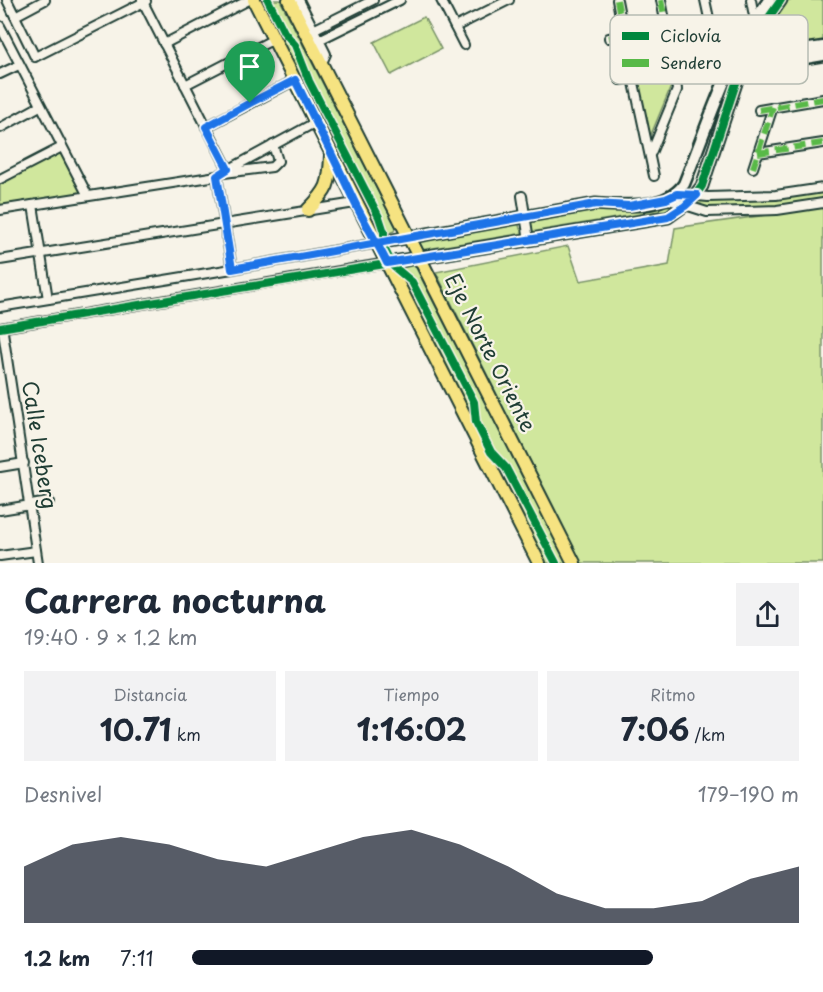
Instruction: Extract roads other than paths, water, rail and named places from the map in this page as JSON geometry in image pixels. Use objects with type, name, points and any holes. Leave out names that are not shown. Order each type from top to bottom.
[{"type":"main road","points":[[254,0],[539,563]]},
{"type":"main road","name":"Eje Norte Oriente","points":[[289,0],[574,563]]},
{"type":"main road","points":[[308,210],[325,192],[331,174],[332,151]]},
{"type":"street","points":[[7,0],[35,57],[144,1],[206,127],[222,173],[232,269]]},
{"type":"street","points":[[15,16],[45,0]]},
{"type":"street","points":[[164,45],[249,0]]},
{"type":"street","points":[[299,0],[326,54],[321,65]]},
{"type":"street","points":[[313,30],[373,0]]},
{"type":"street","points":[[319,40],[400,0]]},
{"type":"street","points":[[441,0],[464,45]]},
{"type":"street","points":[[455,27],[509,0]]},
{"type":"street","points":[[617,0],[620,15]]},
{"type":"street","points":[[661,0],[664,15]]},
{"type":"street","points":[[705,0],[708,15]]},
{"type":"street","points":[[751,0],[754,15]]},
{"type":"street","points":[[758,15],[769,0]]},
{"type":"street","points":[[771,15],[781,0]]},
{"type":"street","points":[[359,7],[365,17]]},
{"type":"street","points":[[0,26],[88,196]]},
{"type":"street","points":[[185,85],[273,39]]},
{"type":"street","points":[[808,50],[823,47]]},
{"type":"street","points":[[808,56],[823,55]]},
{"type":"street","points":[[0,74],[19,65]]},
{"type":"street","points":[[206,127],[295,80]]},
{"type":"street","points":[[634,84],[654,176]]},
{"type":"street","points":[[650,154],[677,90],[676,84]]},
{"type":"street","points":[[677,194],[684,184],[729,84]]},
{"type":"street","points":[[2,330],[419,257],[668,217],[685,206],[697,195],[702,186],[732,84]]},
{"type":"street","points":[[759,110],[823,99]]},
{"type":"street","points":[[0,128],[40,106]]},
{"type":"street","points":[[753,168],[773,107]]},
{"type":"street","points":[[222,173],[316,122]]},
{"type":"street","points":[[758,153],[823,143]]},
{"type":"street","points":[[0,210],[222,173],[272,167],[278,161],[273,145]]},
{"type":"street","points":[[0,179],[62,147]]},
{"type":"street","points":[[0,307],[232,269],[596,204],[629,206],[666,199],[677,194],[708,197],[776,195],[823,188]]},
{"type":"street","points":[[522,196],[529,240]]},
{"type":"street","points":[[666,199],[706,212],[777,210],[823,202]]},
{"type":"street","points":[[0,260],[355,203]]},
{"type":"street","points":[[33,205],[48,299]]},
{"type":"street","name":"Calle Iceberg","points":[[2,330],[38,563]]},
{"type":"street","points":[[0,467],[24,463]]},
{"type":"street","points":[[0,510],[49,502]]},
{"type":"street","points":[[0,556],[36,551]]}]
